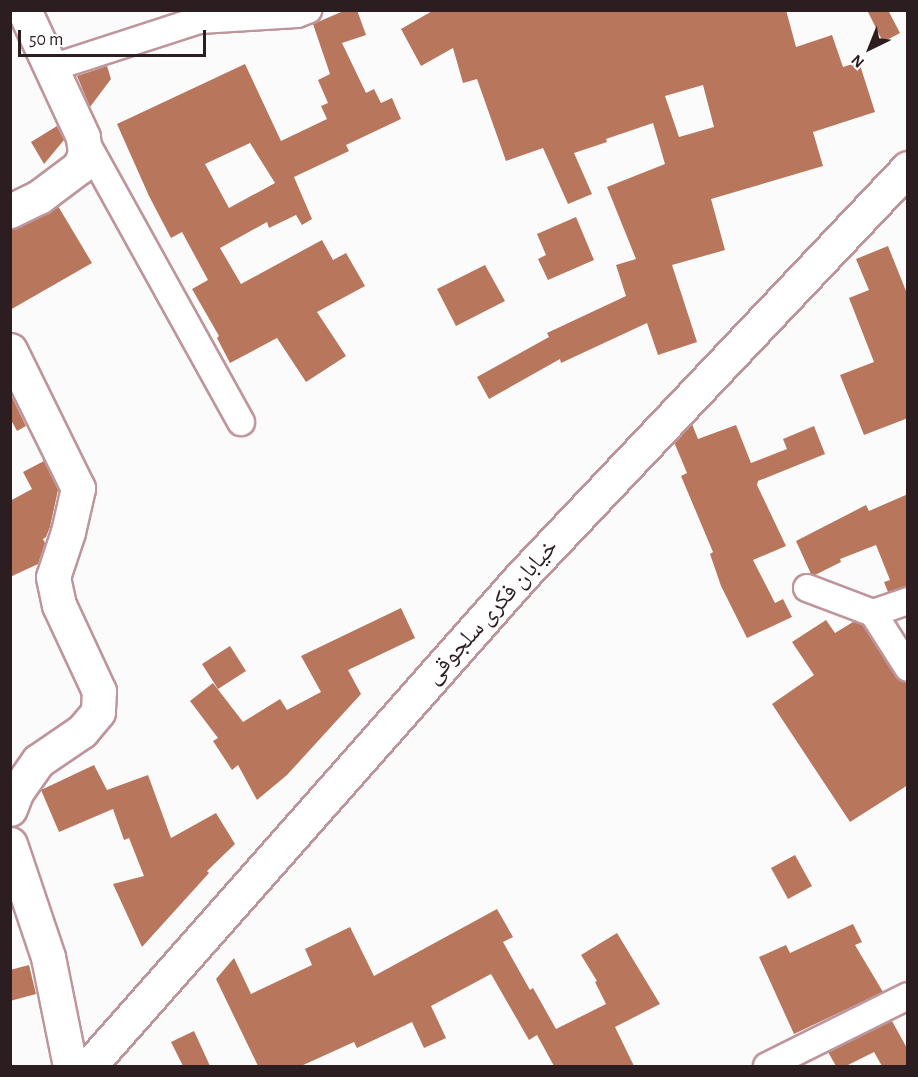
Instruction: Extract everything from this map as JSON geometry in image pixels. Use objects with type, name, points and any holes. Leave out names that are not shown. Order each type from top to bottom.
[{"type":"street","points":[[24,10],[83,137],[241,422]]},
{"type":"street","points":[[51,68],[200,21],[297,14],[308,10]]},
{"type":"street","points":[[10,211],[39,197],[79,167],[85,154],[83,137]]},
{"type":"street","name":"خیابان فکری سلجوقی","points":[[89,1066],[521,578],[908,168]]},
{"type":"street","points":[[10,350],[78,488],[68,532],[53,577],[59,605],[99,691],[98,712],[82,731],[38,761],[16,793],[10,809]]},
{"type":"street","points":[[807,588],[873,613],[908,668]]},
{"type":"street","points":[[873,613],[908,601]]},
{"type":"street","points":[[10,844],[48,957],[70,1066]]},
{"type":"street","points":[[767,1066],[908,996]]},
{"type":"building","points":[[346,10],[357,10],[366,35],[342,43],[366,93],[374,89],[381,103],[392,98],[401,119],[346,145],[349,151],[294,177],[312,219],[302,225],[296,215],[269,228],[267,222],[220,248],[241,284],[322,240],[333,260],[346,253],[365,286],[317,312],[346,356],[306,382],[277,338],[230,363],[217,338],[219,336],[192,289],[208,280],[182,232],[171,238],[149,196],[117,124],[245,64],[281,141],[327,119],[321,106],[328,103],[318,80],[330,74],[313,24]],"holes":[[[250,143],[275,183],[229,208],[205,164]]]},
{"type":"building","points":[[434,10],[786,10],[796,47],[832,35],[843,67],[859,62],[875,112],[813,132],[823,166],[711,199],[725,250],[672,265],[697,342],[658,355],[647,323],[561,363],[560,359],[489,399],[477,377],[549,337],[547,333],[626,296],[616,265],[636,259],[607,187],[665,164],[653,123],[606,139],[607,142],[574,153],[592,194],[568,204],[543,148],[506,161],[477,79],[463,83],[453,48],[421,66],[401,29]],"holes":[[[703,85],[714,127],[679,137],[665,96]]]},
{"type":"building","points":[[867,10],[888,10],[900,33],[883,42]]},
{"type":"building","points":[[107,66],[111,79],[90,107],[77,76]]},
{"type":"building","points":[[57,126],[64,140],[44,164],[31,142]]},
{"type":"building","points":[[58,206],[92,263],[10,310],[10,229],[47,214]]},
{"type":"building","points":[[576,217],[594,260],[548,280],[538,259],[546,255],[537,234]]},
{"type":"building","points":[[888,246],[908,296],[908,418],[864,435],[840,375],[874,362],[849,298],[869,290],[856,259]]},
{"type":"building","points":[[485,265],[505,301],[456,326],[437,289]]},
{"type":"building","points":[[10,393],[26,426],[17,431],[10,418]]},
{"type":"building","points":[[692,424],[698,439],[736,425],[751,463],[787,449],[783,439],[814,426],[825,454],[758,481],[757,485],[786,546],[753,560],[775,603],[783,599],[792,617],[747,638],[721,586],[710,554],[713,552],[681,476],[687,473],[674,442]]},
{"type":"building","points":[[44,461],[58,490],[50,527],[43,539],[45,543],[38,564],[10,577],[10,501],[32,489],[23,472]]},
{"type":"building","points":[[908,494],[908,586],[888,592],[884,582],[890,580],[876,545],[840,559],[841,562],[815,575],[811,574],[796,541],[866,505],[869,511]]},
{"type":"building","points":[[401,608],[415,638],[348,670],[361,694],[287,775],[257,800],[238,765],[232,770],[213,741],[218,738],[190,701],[213,683],[243,722],[280,699],[287,710],[321,692],[301,656]]},
{"type":"building","points":[[826,620],[835,633],[853,622],[863,625],[895,676],[908,683],[908,785],[850,822],[772,704],[814,675],[792,642]]},
{"type":"building","points":[[230,646],[246,671],[218,689],[202,664]]},
{"type":"building","points":[[94,765],[107,790],[148,775],[171,838],[216,813],[235,844],[207,871],[209,873],[142,947],[113,884],[144,876],[129,838],[124,840],[113,809],[59,832],[41,790]]},
{"type":"building","points":[[795,855],[812,886],[788,899],[771,868]]},
{"type":"building","points":[[497,909],[513,937],[503,942],[530,990],[533,988],[556,1029],[606,1004],[595,982],[597,981],[581,955],[617,933],[660,1004],[615,1027],[634,1066],[554,1066],[537,1035],[529,1040],[491,974],[431,1006],[446,1038],[424,1048],[412,1022],[357,1048],[354,1042],[301,1066],[258,1066],[216,979],[234,958],[251,994],[312,965],[305,949],[350,927],[374,976]]},
{"type":"building","points":[[853,924],[862,942],[855,945],[883,992],[794,1034],[759,957],[786,945],[790,953]]},
{"type":"building","points":[[29,965],[36,994],[10,1001],[10,970]]},
{"type":"building","points":[[892,1021],[908,1050],[908,1066],[882,1066],[874,1052],[846,1066],[836,1066],[828,1052]]},
{"type":"building","points":[[194,1031],[210,1066],[183,1066],[171,1042]]}]
